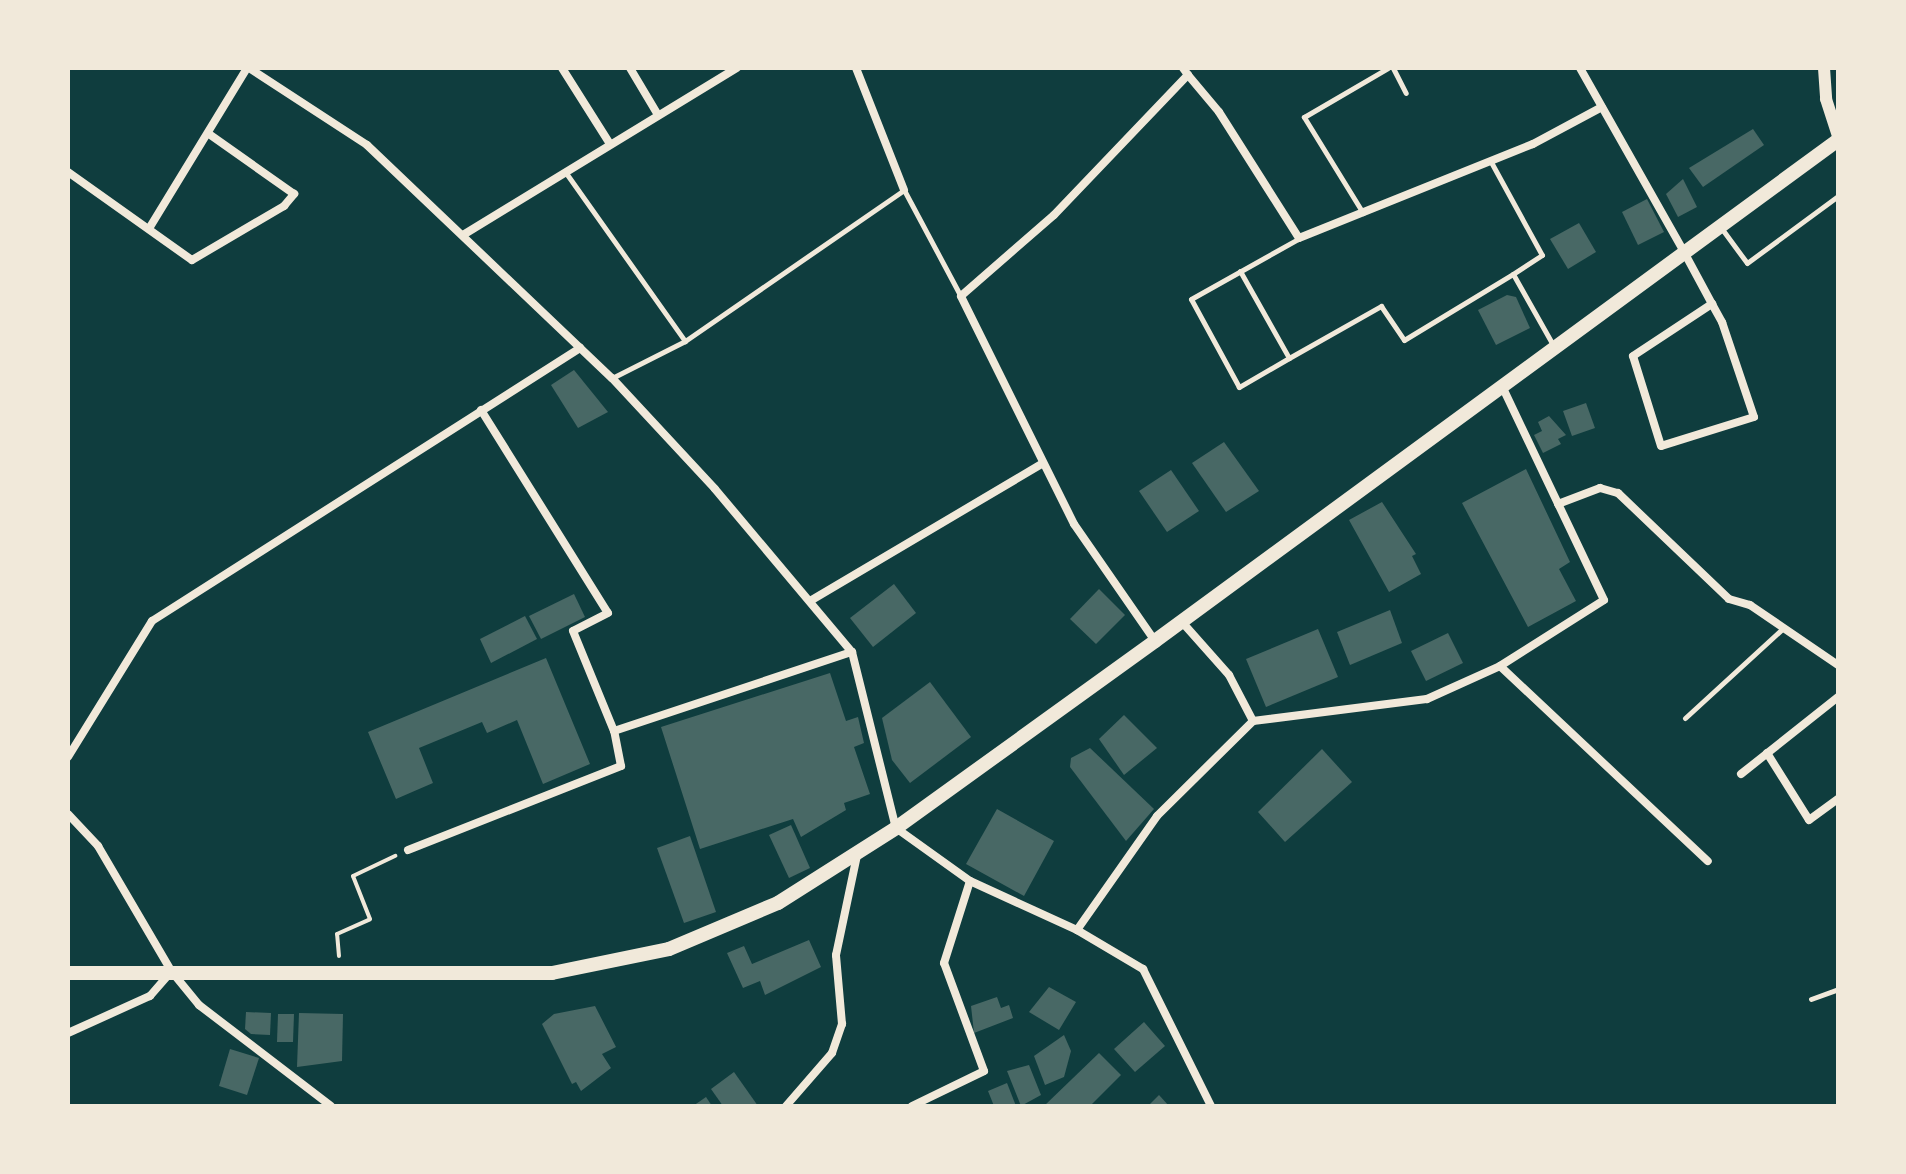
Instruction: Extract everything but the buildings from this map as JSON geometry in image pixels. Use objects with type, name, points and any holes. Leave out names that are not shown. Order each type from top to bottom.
[{"type":"main road","points":[[68,973],[552,973],[615,964],[734,923],[803,890],[896,828],[1182,622],[1838,138]]},
{"type":"street","points":[[150,227],[248,68],[367,145],[612,378],[852,652],[896,828],[970,881],[1077,930],[1143,969],[1211,1106]]},
{"type":"street","points":[[562,68],[610,144]]},
{"type":"street","points":[[630,68],[658,115]]},
{"type":"street","points":[[463,235],[737,68]]},
{"type":"street","points":[[856,68],[904,190]]},
{"type":"street","points":[[1580,68],[1712,304],[1754,417],[1661,446],[1633,356],[1712,304]]},
{"type":"street","points":[[1824,68],[1826,99],[1838,138]]},
{"type":"street","points":[[1155,641],[1074,524],[961,296],[1054,215],[1186,71],[1219,112],[1299,238],[1491,161],[1602,107]]},
{"type":"street","points":[[68,172],[150,227],[192,260],[284,206],[294,194],[209,134]]},
{"type":"street","points":[[68,757],[152,621],[580,348]]},
{"type":"street","points":[[1077,930],[1157,816],[1253,721],[1427,699],[1500,666],[1604,600],[1502,386]]},
{"type":"street","points":[[408,850],[621,766],[614,731],[573,631],[608,613],[481,410]]},
{"type":"street","points":[[810,601],[1042,464]]},
{"type":"street","points":[[1558,504],[1600,488],[1618,493],[1729,599],[1750,605],[1838,665]]},
{"type":"street","points":[[1182,622],[1229,675],[1253,721]]},
{"type":"street","points":[[614,731],[852,652]]},
{"type":"street","points":[[1500,666],[1708,861]]},
{"type":"street","points":[[1741,774],[1838,697]]},
{"type":"street","points":[[1767,753],[1809,820],[1838,799]]},
{"type":"street","points":[[68,814],[98,846],[172,972],[199,1005],[331,1106]]},
{"type":"street","points":[[786,1106],[832,1053],[842,1024],[836,955],[857,855]]},
{"type":"street","points":[[912,1106],[984,1071],[944,963],[970,881]]},
{"type":"street","points":[[68,1033],[150,996],[172,972]]},
{"type":"lane","points":[[1363,213],[1304,117],[1391,68],[1406,93]]},
{"type":"lane","points":[[1299,238],[1191,299],[1239,387],[1381,306],[1404,340],[1542,255],[1491,161]]},
{"type":"lane","points":[[566,173],[685,341]]},
{"type":"lane","points":[[612,378],[685,341],[904,190],[961,296]]},
{"type":"lane","points":[[1720,226],[1747,263],[1838,196]]},
{"type":"lane","points":[[1240,271],[1289,358]]},
{"type":"lane","points":[[1513,274],[1554,347]]},
{"type":"lane","points":[[1685,718],[1782,629]]},
{"type":"lane","points":[[1811,999],[1838,989]]},
{"type":"path","points":[[340,974],[337,934],[370,919],[353,876],[408,850]]}]
